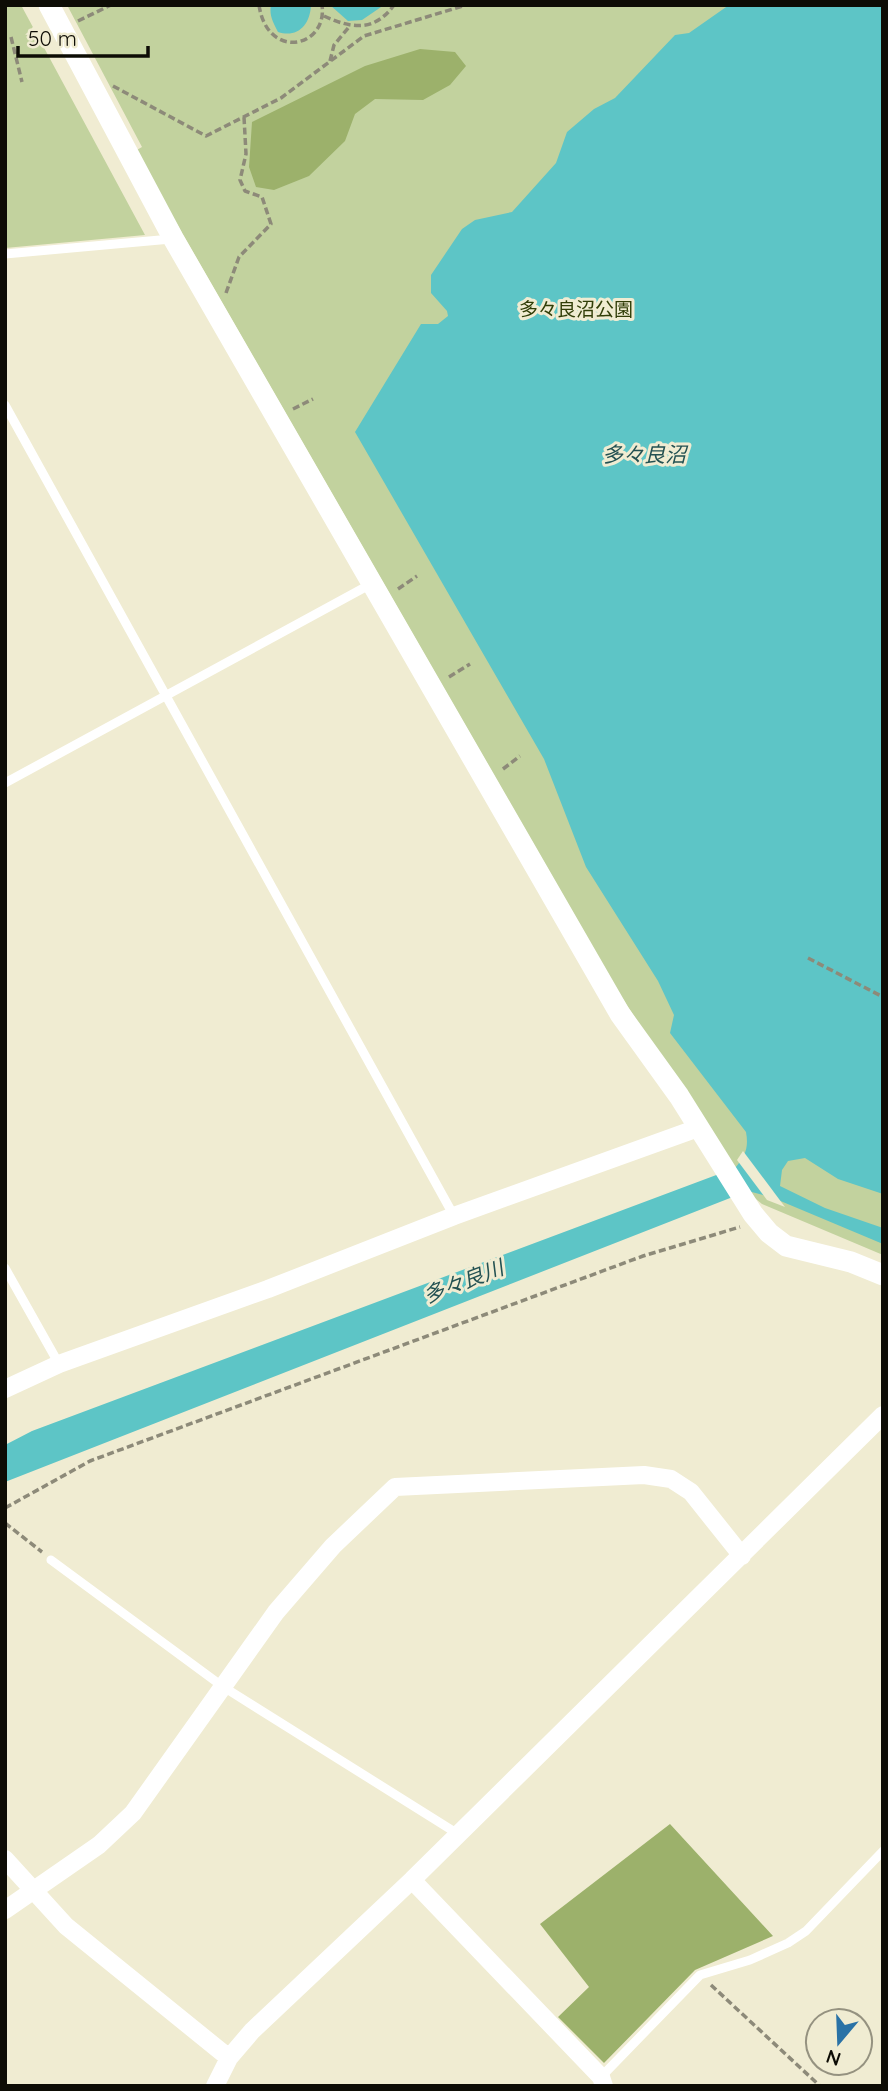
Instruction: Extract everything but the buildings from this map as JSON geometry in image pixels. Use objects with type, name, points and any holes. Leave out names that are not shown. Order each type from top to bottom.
[{"type":"street","points":[[49,5],[173,239],[620,1014],[756,1217],[786,1246],[851,1262],[883,1275]]},
{"type":"street","points":[[5,1389],[59,1364],[698,1128]]},
{"type":"street","points":[[215,2086],[229,2058],[252,2031],[412,1880],[883,1415]]},
{"type":"street","points":[[5,1910],[99,1845],[133,1813],[275,1612],[333,1546],[395,1487],[644,1475],[671,1479],[691,1492],[742,1556]]},
{"type":"street","points":[[5,1859],[65,1926],[229,2058]]},
{"type":"street","points":[[412,1880],[600,2083]]},
{"type":"lane","points":[[5,254],[173,239]]},
{"type":"lane","points":[[5,405],[454,1216]]},
{"type":"lane","points":[[5,783],[371,584]]},
{"type":"lane","points":[[5,1268],[59,1364]]},
{"type":"lane","points":[[51,1560],[222,1686],[458,1833]]},
{"type":"lane","points":[[600,2083],[700,1975],[750,1960],[788,1943],[806,1931],[883,1851]]},
{"type":"path","points":[[73,24],[111,5]]},
{"type":"path","points":[[259,5],[269,31],[276,40],[289,43],[306,38],[319,27],[324,16],[322,5]]},
{"type":"path","points":[[324,16],[349,26],[373,22],[394,5]]},
{"type":"path","points":[[107,89],[114,85],[206,136],[295,89],[365,36],[466,5]]},
{"type":"path","points":[[330,61],[334,45],[349,26]]},
{"type":"path","points":[[12,37],[22,82]]},
{"type":"path","points":[[226,294],[239,257],[271,224],[262,197],[245,191],[240,180],[247,154],[244,117]]},
{"type":"path","points":[[293,409],[313,399]]},
{"type":"path","points":[[398,589],[417,576]]},
{"type":"path","points":[[449,677],[470,664]]},
{"type":"path","points":[[503,769],[520,757]]},
{"type":"path","points":[[808,958],[883,997]]},
{"type":"path","points":[[5,1508],[90,1461],[643,1256],[756,1217]]},
{"type":"path","points":[[5,1523],[51,1560]]},
{"type":"path","points":[[700,1975],[820,2086]]},
{"type":"green space","points":[[5,5],[21,5],[145,235],[5,248]]},
{"type":"green space","name":"多々良沼","points":[[67,5],[883,5],[883,1255],[762,1204],[751,1195],[621,996],[135,151],[142,147]]},
{"type":"green space","points":[[420,49],[455,52],[466,66],[450,85],[423,100],[375,99],[355,114],[345,141],[309,176],[274,190],[256,187],[249,167],[252,122],[365,66]]},
{"type":"green space","points":[[670,1824],[773,1936],[695,1970],[604,2063],[558,2017],[589,1987],[540,1924]]},
{"type":"water","points":[[271,5],[311,5],[308,19],[301,29],[285,33],[278,32],[271,15]]},
{"type":"water","points":[[330,5],[384,5],[362,20],[348,21]]},
{"type":"water","name":"多々良沼","points":[[729,5],[883,5],[883,1194],[838,1179],[805,1158],[788,1161],[782,1170],[780,1186],[825,1208],[883,1228],[883,1244],[771,1197],[748,1191],[5,1482],[5,1445],[32,1431],[735,1168],[744,1156],[746,1132],[670,1033],[674,1015],[658,981],[586,867],[544,759],[355,432],[421,324],[438,324],[448,316],[447,311],[431,293],[431,275],[462,229],[475,220],[512,212],[556,163],[567,132],[594,109],[615,98],[675,35],[689,33]]},
{"type":"pier","points":[[743,1151],[785,1207],[767,1200],[737,1160]]},
{"type":"park label","name":"多々良沼公園","points":[[576,309]]},
{"type":"water label","name":"多々良川","points":[[463,1281]]}]
